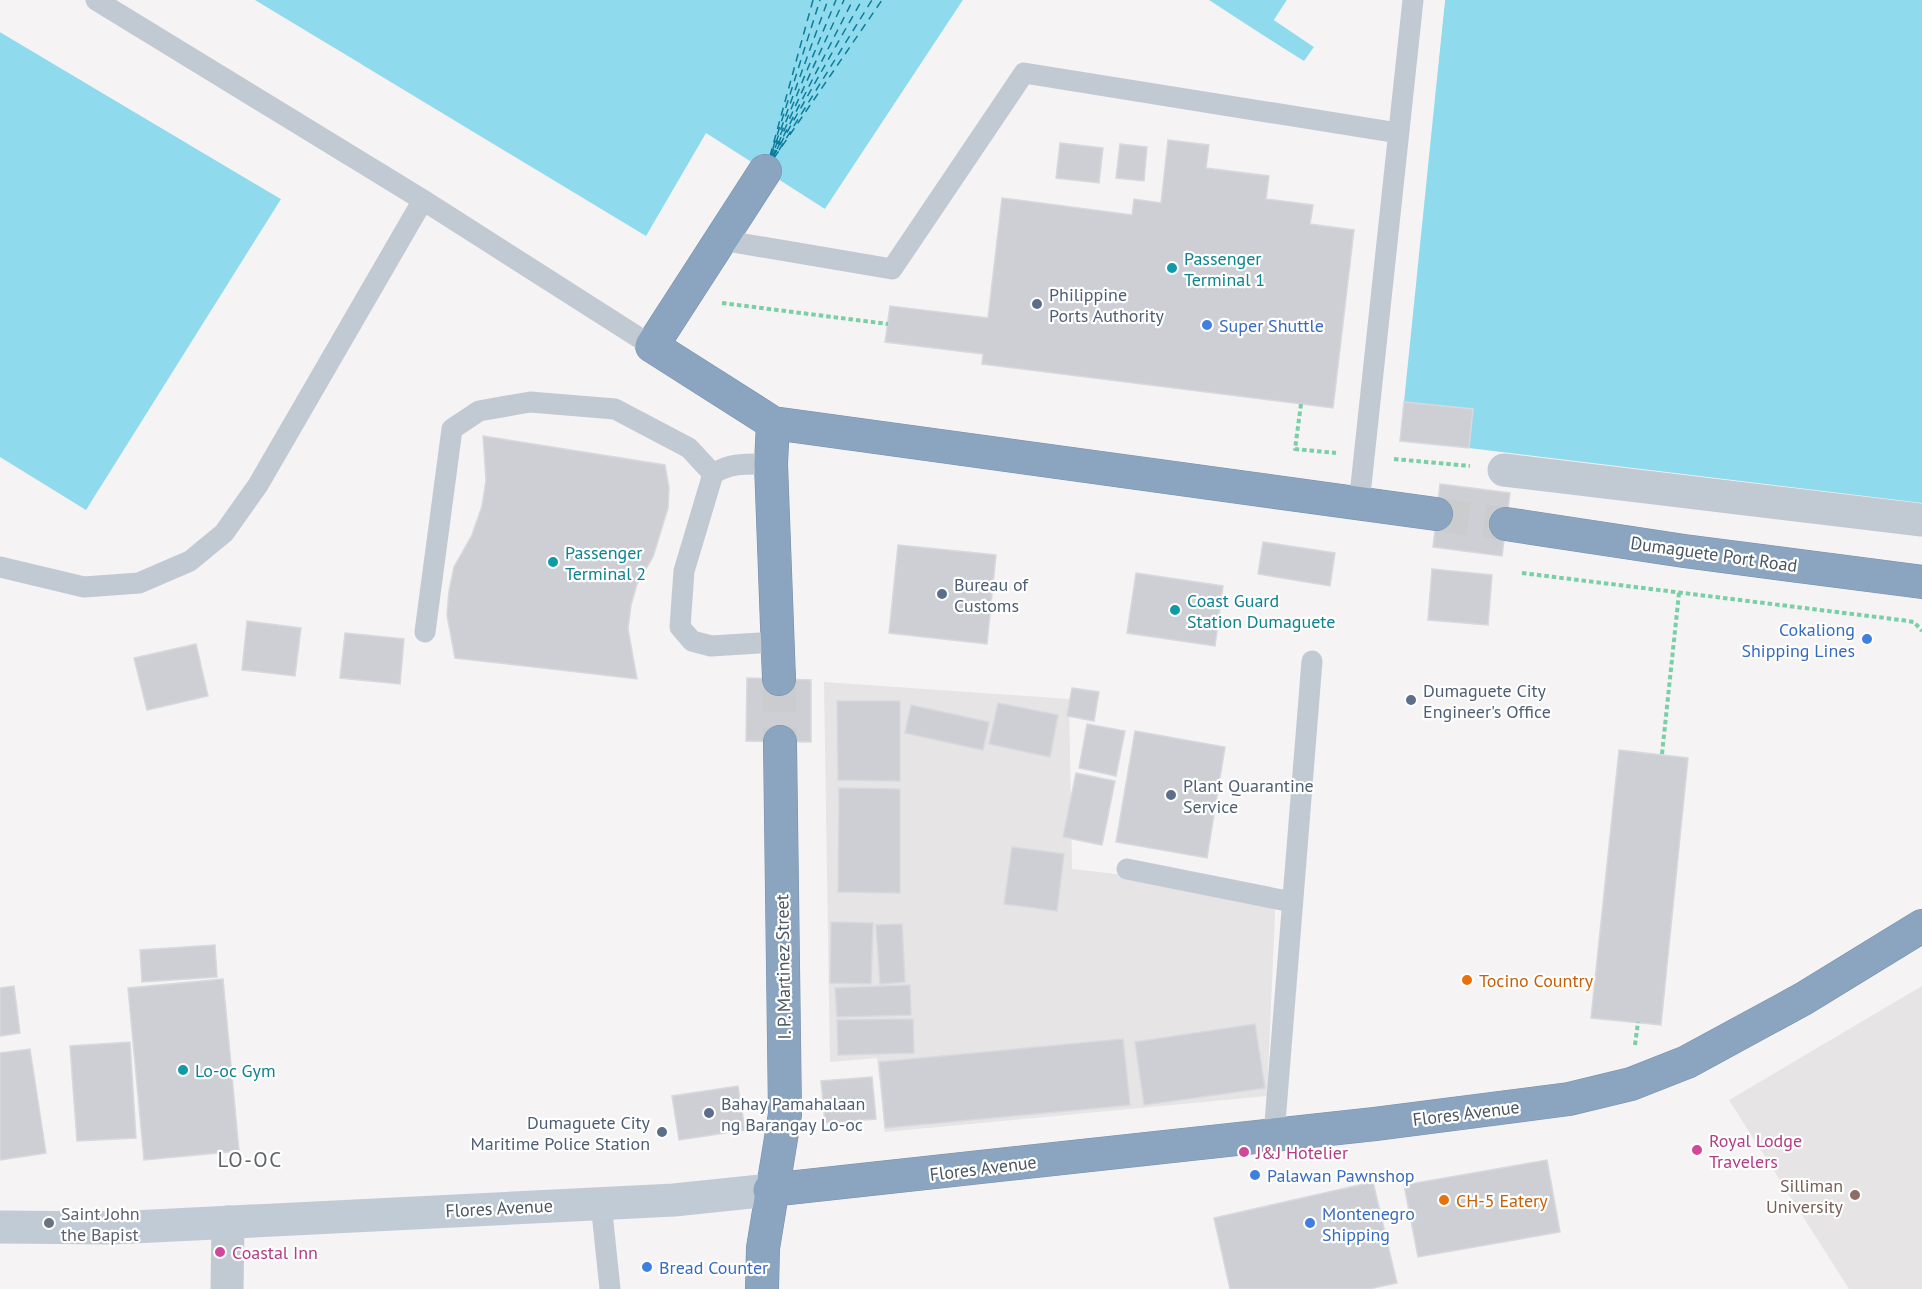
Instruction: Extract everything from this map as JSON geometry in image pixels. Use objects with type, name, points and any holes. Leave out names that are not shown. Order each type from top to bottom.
[{"type":"highway","points":[[765,171],[652,346],[773,423],[1436,514]]},
{"type":"highway","points":[[773,423],[771,464],[779,679]]},
{"type":"highway","name":"Dumaguete Port Road","points":[[1506,524],[1684,551],[1922,582]]},
{"type":"highway","name":"I. P. Martinez Street","points":[[762,1289],[763,1248],[770,1191],[785,1114],[780,742]]},
{"type":"highway","name":"Flores Avenue","points":[[770,1191],[1495,1110],[1569,1099],[1631,1084],[1687,1062],[1742,1035],[1922,926]]},
{"type":"main road","name":"Flores Avenue","points":[[0,1227],[113,1228],[601,1203],[770,1191]]},
{"type":"street","points":[[1504,470],[1922,520]]},
{"type":"street","points":[[227,1289],[228,1222]]},
{"type":"lane","points":[[96,0],[423,200],[652,346]]},
{"type":"lane","points":[[1359,504],[1413,0]]},
{"type":"lane","points":[[720,240],[892,269],[1024,73],[1398,133]]},
{"type":"lane","points":[[0,567],[84,587],[139,583],[190,561],[224,533],[258,485],[423,200]]},
{"type":"lane","points":[[425,632],[452,429],[479,411],[530,402],[615,409],[689,448],[713,474]]},
{"type":"lane","points":[[771,464],[739,464],[724,467],[713,474],[684,571],[680,627],[692,641],[711,646],[777,642]]},
{"type":"lane","points":[[1274,1135],[1312,661]]},
{"type":"lane","points":[[1127,869],[1292,902]]},
{"type":"lane","points":[[601,1203],[610,1289]]},
{"type":"path","points":[[683,298],[888,324]]},
{"type":"path","points":[[1522,573],[1908,621],[1914,622],[1922,631]]},
{"type":"path","points":[[1662,754],[1679,593]]},
{"type":"shaded area","points":[[824,682],[1069,699],[1072,869],[1276,892],[1267,1096],[885,1132],[877,1058],[830,1062]]},
{"type":"shaded area","name":"Silliman University","points":[[1922,986],[1922,1289],[1849,1289],[1729,1100]]},
{"type":"water","points":[[255,0],[963,0],[825,209],[706,133],[646,236]]},
{"type":"water","points":[[1209,0],[1287,0],[1274,20],[1314,47],[1304,62]]},
{"type":"water","points":[[1445,0],[1922,0],[1922,503],[1469,448],[1472,409],[1404,402]]},
{"type":"water","points":[[0,32],[281,199],[86,510],[0,457]]},
{"type":"pier","points":[[252,0],[361,64],[359,66]]},
{"type":"pier","points":[[963,0],[965,2],[827,211],[825,209]]},
{"type":"pier","points":[[1206,0],[1304,61],[1314,47],[1274,20],[1287,0],[1290,0],[1278,19],[1316,44],[1317,48],[1303,64]]},
{"type":"pier","points":[[1442,0],[1445,0],[1435,91],[1432,90]]},
{"type":"pier","points":[[0,29],[282,197],[281,199],[0,32]]},
{"type":"building","name":"Passenger Terminal 1","points":[[1168,140],[1209,145],[1206,168],[1269,176],[1266,199],[1313,205],[1310,224],[1354,230],[1333,408],[982,364],[983,354],[885,342],[890,306],[988,318],[1002,198],[1132,215],[1134,199],[1161,203]]},
{"type":"building","points":[[1060,143],[1103,148],[1099,183],[1056,178]]},
{"type":"building","points":[[1120,144],[1147,147],[1144,181],[1116,178]]},
{"type":"building","points":[[1404,402],[1473,409],[1469,448],[1400,441]]},
{"type":"building","name":"Passenger Terminal 2","points":[[483,436],[665,465],[669,488],[668,508],[653,557],[637,584],[631,605],[628,629],[637,679],[455,658],[447,615],[449,591],[454,567],[472,535],[482,506],[486,480]]},
{"type":"building","points":[[1440,484],[1510,493],[1502,556],[1433,547]]},
{"type":"building","points":[[1263,542],[1335,553],[1330,586],[1258,574]]},
{"type":"building","points":[[898,545],[996,555],[987,644],[889,633]]},
{"type":"building","points":[[1432,569],[1492,575],[1488,625],[1428,620]]},
{"type":"building","name":"Coast Guard Station Dumaguete","points":[[1136,573],[1223,586],[1215,646],[1127,633]]},
{"type":"building","points":[[247,621],[301,628],[295,676],[242,670]]},
{"type":"building","points":[[345,633],[404,639],[400,684],[340,678]]},
{"type":"building","points":[[196,644],[208,696],[147,710],[134,658]]},
{"type":"building","points":[[747,678],[811,680],[811,742],[746,741]]},
{"type":"building","points":[[1072,688],[1099,692],[1094,721],[1067,716]]},
{"type":"building","points":[[837,701],[900,701],[900,781],[838,780]]},
{"type":"building","points":[[998,703],[1058,715],[1050,757],[989,744]]},
{"type":"building","points":[[911,705],[989,722],[983,750],[905,733]]},
{"type":"building","points":[[1087,724],[1125,731],[1116,776],[1079,768]]},
{"type":"building","name":"Plant Quarantine Service","points":[[1135,731],[1225,747],[1207,858],[1116,842]]},
{"type":"building","points":[[1619,750],[1688,758],[1661,1025],[1591,1018]]},
{"type":"building","points":[[1076,773],[1115,781],[1102,845],[1063,837]]},
{"type":"building","points":[[839,788],[900,789],[900,893],[838,892]]},
{"type":"building","points":[[1012,847],[1064,854],[1057,911],[1004,904]]},
{"type":"building","points":[[831,922],[873,923],[871,984],[830,983]]},
{"type":"building","points":[[902,924],[905,982],[880,984],[876,925]]},
{"type":"building","points":[[215,945],[217,977],[142,982],[140,950]]},
{"type":"building","name":"Lo-oc Gym","points":[[223,979],[239,1151],[144,1160],[128,988]]},
{"type":"building","points":[[910,985],[911,1015],[837,1017],[835,988]]},
{"type":"building","points":[[14,986],[20,1033],[0,1036],[0,988]]},
{"type":"building","points":[[913,1019],[914,1053],[838,1055],[837,1020]]},
{"type":"building","points":[[1255,1024],[1265,1088],[1144,1105],[1135,1042]]},
{"type":"building","points":[[1123,1039],[1130,1105],[885,1128],[879,1062]]},
{"type":"building","points":[[130,1042],[136,1138],[77,1141],[70,1046]]},
{"type":"building","points":[[30,1049],[46,1153],[0,1160],[0,1053]]},
{"type":"building","points":[[872,1077],[876,1119],[825,1123],[821,1081]]},
{"type":"building","name":"Bahay Pamahalaan ng Barangay Lo-oc","points":[[738,1086],[745,1130],[679,1140],[672,1096]]},
{"type":"building","points":[[1547,1160],[1560,1232],[1418,1257],[1404,1185]]},
{"type":"building","points":[[1373,1182],[1397,1283],[1369,1289],[1230,1289],[1214,1218]]},
{"type":"ferry route","points":[[770,156],[813,0]]},
{"type":"ferry route","points":[[773,148],[820,0]]},
{"type":"ferry route","points":[[771,156],[828,0]]},
{"type":"ferry route","points":[[775,148],[836,0]]},
{"type":"ferry route","points":[[772,157],[844,0]]},
{"type":"ferry route","points":[[777,149],[853,0]]},
{"type":"ferry route","points":[[773,157],[862,0]]},
{"type":"ferry route","points":[[779,150],[872,0]]},
{"type":"ferry route","points":[[774,158],[882,0]]},
{"type":"tunnel","points":[[1436,514],[1506,524]]},
{"type":"tunnel","points":[[779,679],[780,742]]},
{"type":"place","name":"Passenger Terminal 1","points":[[1172,268]]},
{"type":"place","name":"Philippine Ports Authority","points":[[1037,304]]},
{"type":"place","name":"Super Shuttle","points":[[1207,325]]},
{"type":"place","name":"Passenger Terminal 2","points":[[553,562]]},
{"type":"place","name":"Bureau of Customs","points":[[942,594]]},
{"type":"place","name":"Coast Guard Station Dumaguete","points":[[1175,610]]},
{"type":"place","name":"Cokaliong Shipping Lines","points":[[1867,639]]},
{"type":"place","name":"Dumaguete City Engineer's Office","points":[[1411,700]]},
{"type":"place","name":"Plant Quarantine Service","points":[[1171,795]]},
{"type":"place","name":"Tocino Country","points":[[1467,980]]},
{"type":"place","name":"Lo-oc Gym","points":[[183,1070]]},
{"type":"place","name":"Bahay Pamahalaan ng Barangay Lo-oc","points":[[709,1113]]},
{"type":"place","name":"Dumaguete City Maritime Police Station","points":[[662,1132]]},
{"type":"place","name":"Royal Lodge Travelers","points":[[1697,1150]]},
{"type":"place","name":"J&J Hotelier","points":[[1244,1152]]},
{"type":"place","name":"Palawan Pawnshop","points":[[1255,1175]]},
{"type":"place","name":"Silliman University","points":[[1855,1195]]},
{"type":"place","name":"CH-5 Eatery","points":[[1444,1200]]},
{"type":"place","name":"Saint John the Bapist","points":[[49,1223]]},
{"type":"place","name":"Montenegro Shipping","points":[[1310,1223]]},
{"type":"place","name":"Coastal Inn","points":[[220,1252]]},
{"type":"place","name":"Bread Counter","points":[[647,1267]]},
{"type":"district","name":"LO-OC","points":[[250,1159]]}]
